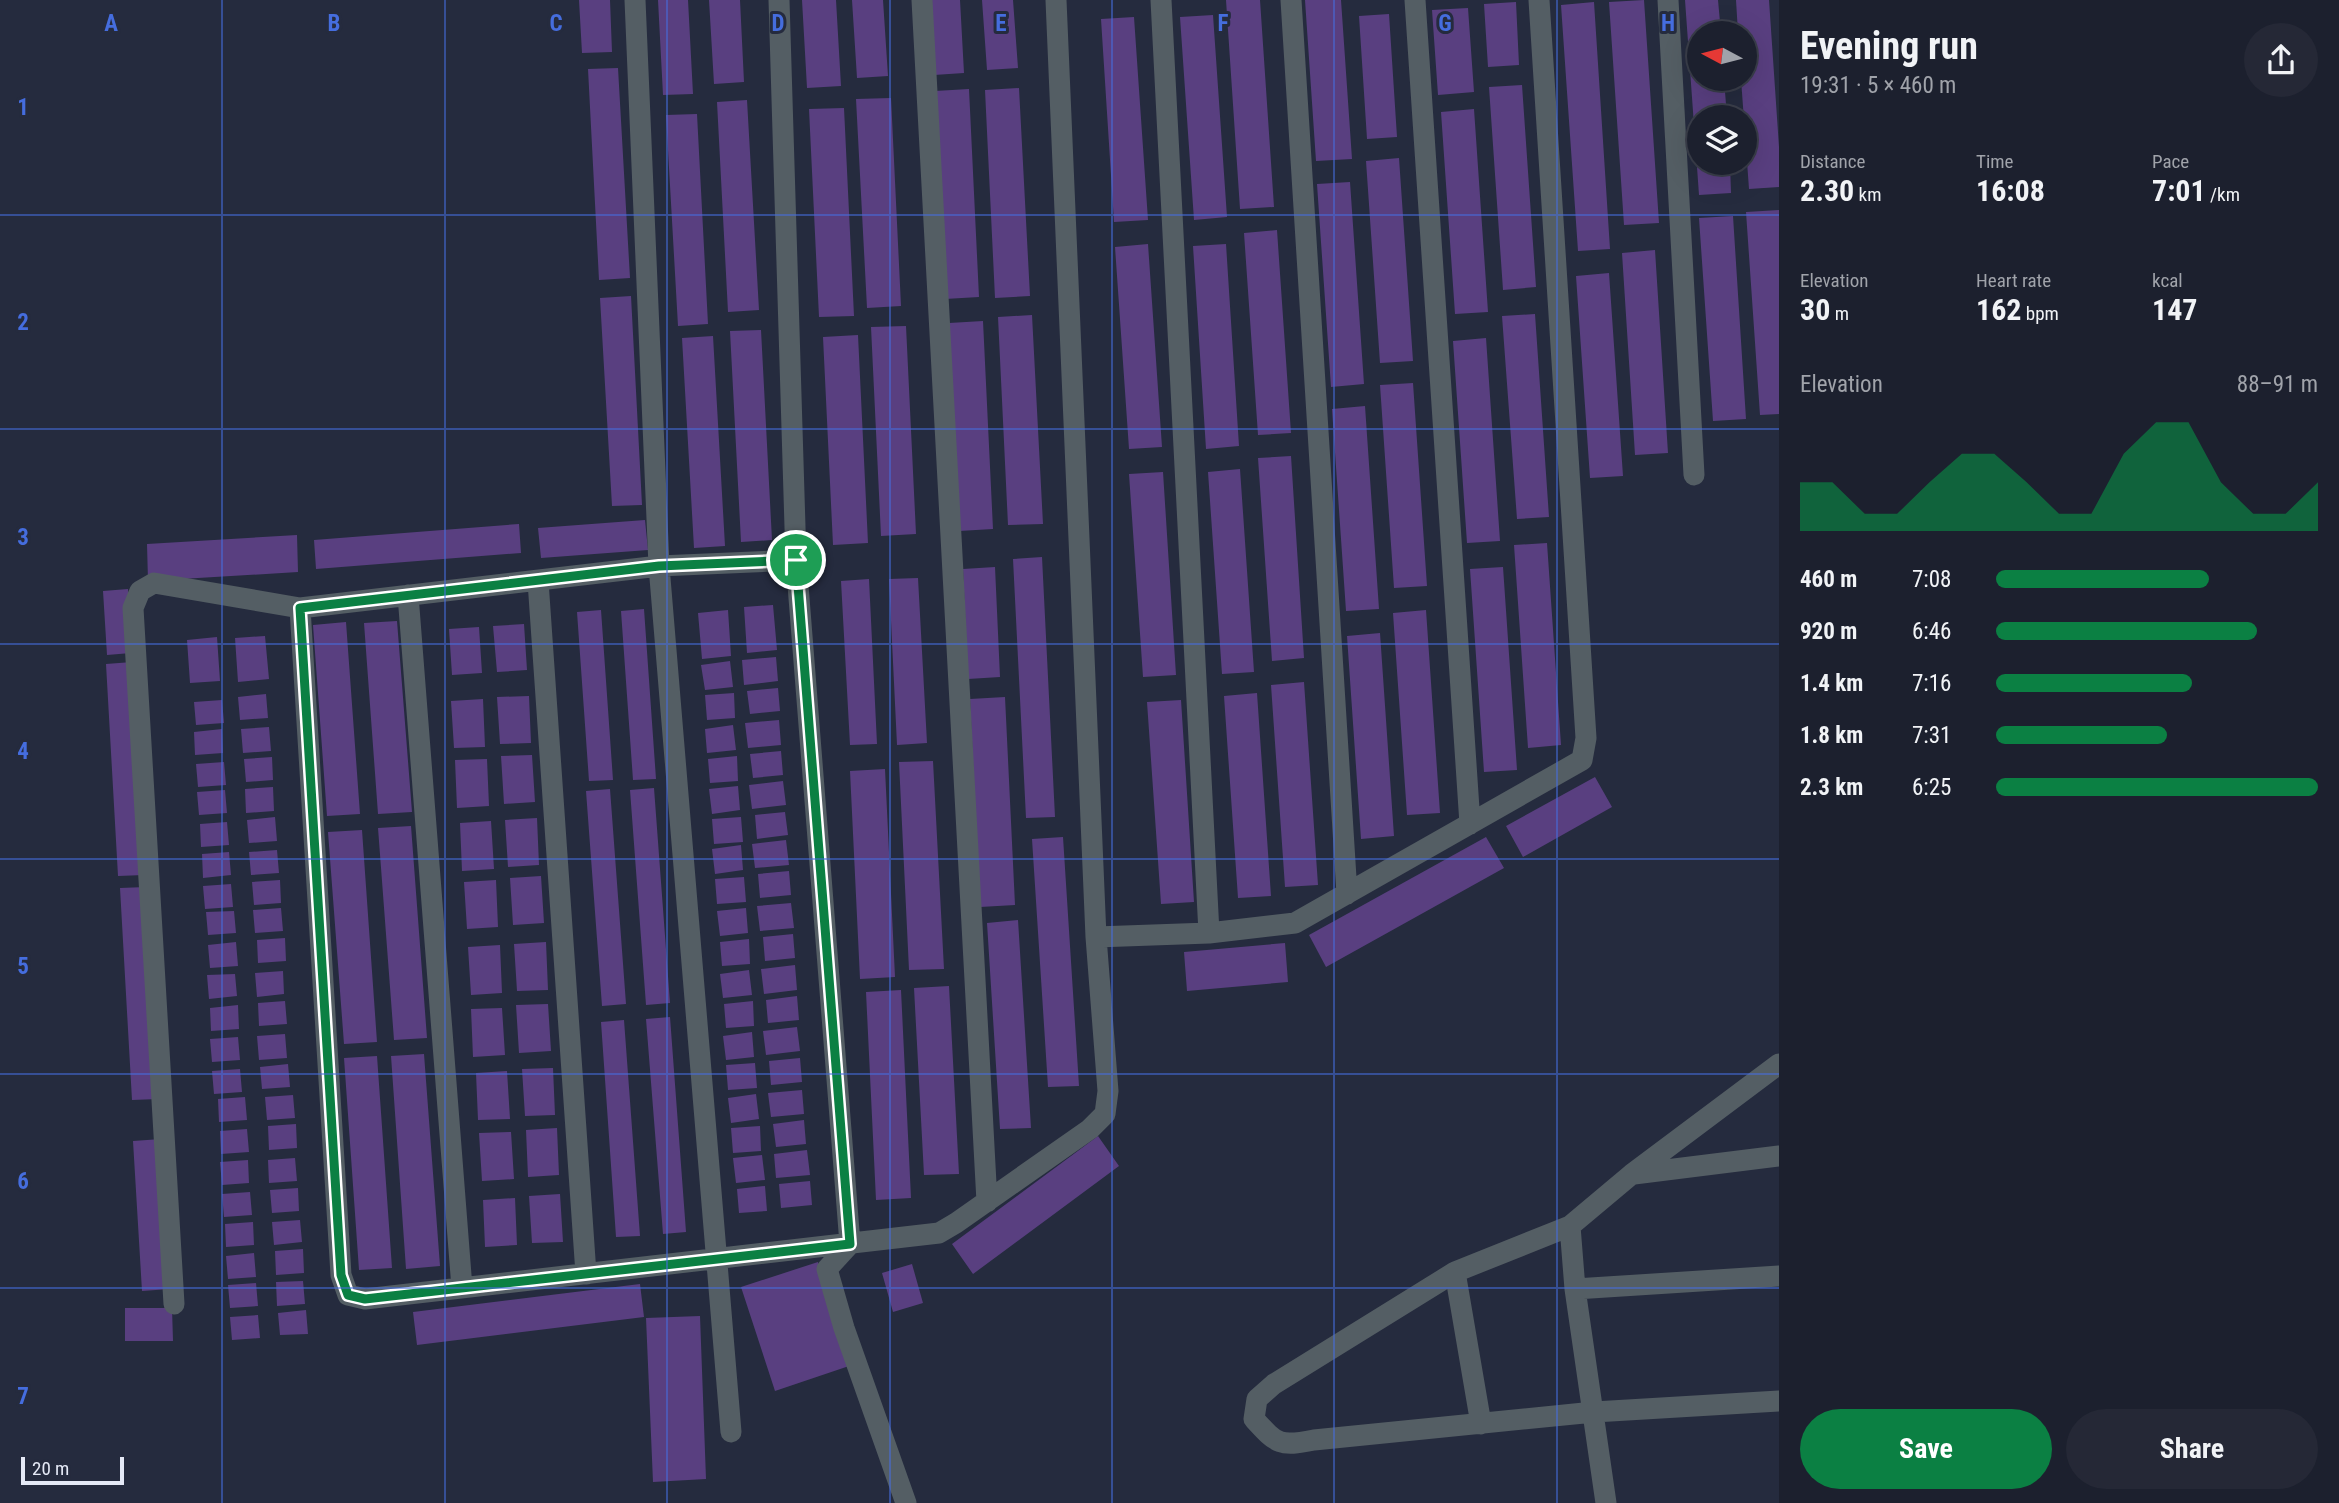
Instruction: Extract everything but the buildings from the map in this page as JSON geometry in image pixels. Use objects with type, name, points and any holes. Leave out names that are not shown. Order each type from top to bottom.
[{"type":"street","points":[[635,0],[659,566],[731,1432]]},
{"type":"street","points":[[779,0],[796,560],[850,1244],[827,1269],[844,1328],[906,1503]]},
{"type":"street","points":[[922,0],[987,1202]]},
{"type":"street","points":[[300,608],[341,1275],[348,1295],[365,1299],[462,1289],[939,1233],[1090,1129],[1105,1114],[1108,1091],[1096,937],[1056,0]]},
{"type":"street","points":[[1161,0],[1209,933]]},
{"type":"street","points":[[1291,0],[1347,894]]},
{"type":"street","points":[[1415,0],[1470,824]]},
{"type":"street","points":[[1096,937],[1209,933],[1295,923],[1582,760],[1586,738],[1539,0]]},
{"type":"street","points":[[1668,0],[1694,475]]},
{"type":"street","points":[[174,1304],[133,608],[140,591],[154,583],[300,608],[659,566],[796,560]]},
{"type":"street","points":[[538,580],[586,1274]]},
{"type":"street","points":[[408,596],[462,1289]]},
{"type":"street","points":[[1779,1064],[1632,1174],[1570,1226],[1455,1272],[1274,1384],[1257,1399],[1254,1419],[1274,1440],[1294,1444],[1594,1412],[1779,1401]]},
{"type":"street","points":[[1632,1174],[1779,1156]]},
{"type":"street","points":[[1570,1226],[1575,1289],[1606,1503]]},
{"type":"street","points":[[1455,1272],[1481,1424]]},
{"type":"street","points":[[1575,1289],[1779,1276]]},
{"type":"route","points":[[796,560],[850,1244],[365,1299],[348,1295],[341,1275],[300,608],[659,566],[796,560]]}]
